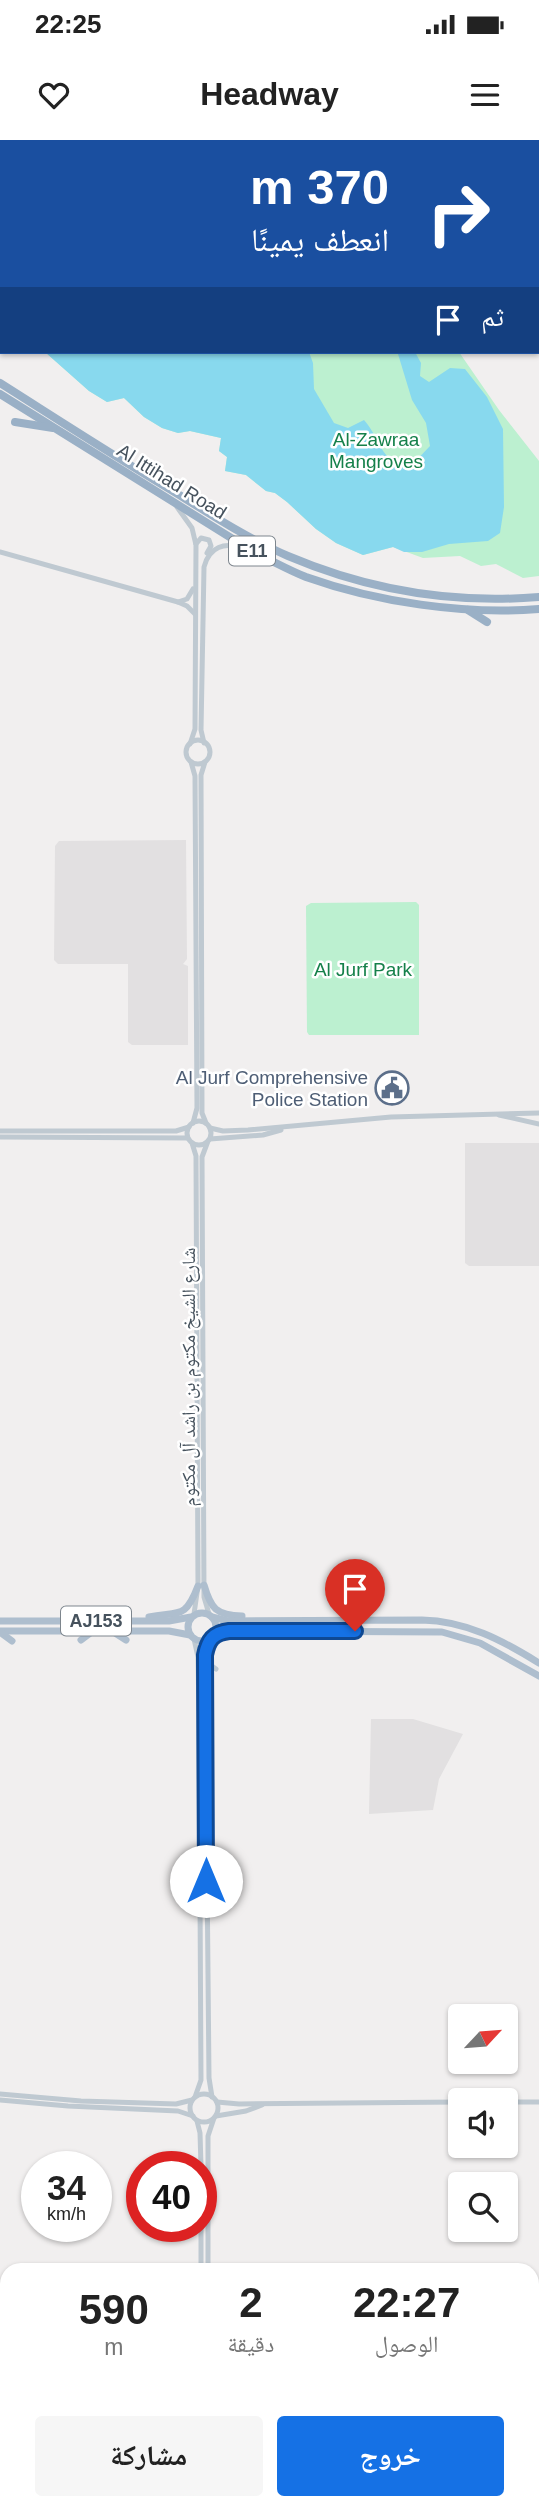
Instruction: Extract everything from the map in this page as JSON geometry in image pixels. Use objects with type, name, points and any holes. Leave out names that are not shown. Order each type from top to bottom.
[{"type":"highway","name":"Al Ittihad Road","points":[[0,383],[228,525],[297,560],[370,583],[422,594],[478,599],[539,597]]},
{"type":"highway","name":"Al Ittihad Road","points":[[0,394],[257,554],[306,577],[391,600],[462,608],[539,609]]},
{"type":"highway","points":[[15,422],[60,430]]},
{"type":"highway","points":[[462,608],[487,622]]},
{"type":"main road","points":[[201,1586],[210,1603],[220,1613],[259,1620]]},
{"type":"main road","points":[[142,1621],[151,1616],[184,1612],[201,1586]]},
{"type":"main road","points":[[539,1663],[497,1639],[446,1622],[228,1621],[201,1612],[193,1616],[187,1626],[192,1637],[202,1641],[234,1631],[442,1632],[480,1643],[539,1676]]},
{"type":"main road","points":[[1,1621],[7,1614]]},
{"type":"main road","points":[[59,1614],[67,1620]]},
{"type":"main road","name":"AJ153","points":[[1,1621],[174,1621],[193,1616]]},
{"type":"main road","points":[[211,1616],[216,1625],[212,1636]]},
{"type":"main road","points":[[0,1631],[12,1641]]},
{"type":"main road","name":"AJ153","points":[[0,1631],[173,1632],[192,1637]]},
{"type":"main road","points":[[81,1640],[93,1631]]},
{"type":"main road","points":[[111,1631],[125,1640]]},
{"type":"street","points":[[170,499],[192,528],[196,545],[195,729],[186,754],[195,776],[197,1108],[191,1125],[190,1141]]},
{"type":"street","points":[[196,545],[201,538],[210,541],[202,606],[201,702],[201,730],[209,752],[201,775],[202,1113],[208,1126],[209,1140]]},
{"type":"street","points":[[206,560],[214,549],[226,545],[257,554]]},
{"type":"street","points":[[0,552],[178,602],[195,614]]},
{"type":"street","points":[[178,602],[187,599],[195,586]]},
{"type":"street","points":[[190,744],[198,741],[204,743]]},
{"type":"street","points":[[191,762],[205,762]]},
{"type":"street","points":[[0,1131],[176,1130],[198,1121],[223,1131],[391,1117],[539,1113]]},
{"type":"street","points":[[496,1114],[539,1124]]},
{"type":"street","points":[[0,1137],[190,1141],[200,1145],[209,1140],[263,1135],[284,1128]]},
{"type":"street","name":"شارع الشيخ مكتوم بن راشد آل مكتوم","points":[[193,1616],[201,1586],[202,1157],[209,1140]]},
{"type":"street","name":"شارع الشيخ مكتوم بن راشد آل مكتوم","points":[[190,1141],[196,1156],[201,1586],[211,1616]]},
{"type":"street","points":[[208,2263],[208,2136],[218,2111],[208,2078],[205,1661],[212,1636]]},
{"type":"street","points":[[192,1637],[198,1657],[201,2080],[190,2108],[200,2133],[201,2151]]},
{"type":"street","points":[[205,1661],[216,1669]]},
{"type":"street","points":[[0,2094],[81,2101],[176,2104],[206,2094],[215,2099],[269,2104],[448,2102]]},
{"type":"street","points":[[0,2100],[178,2111],[204,2122],[269,2104]]},
{"type":"street","points":[[518,2102],[539,2102]]},
{"type":"street","points":[[201,2242],[201,2263]]},
{"type":"shaded area","points":[[186,840],[187,959],[183,964],[188,966],[188,1045],[132,1045],[128,1042],[128,964],[58,964],[54,960],[55,846],[59,841]]},
{"type":"shaded area","points":[[465,1143],[539,1143],[539,1266],[469,1266],[465,1263]]},
{"type":"shaded area","points":[[371,1719],[413,1719],[463,1734],[439,1779],[433,1810],[369,1814]]},
{"type":"green space","name":"Al-Zawraa Mangroves","points":[[47,354],[460,354],[539,461],[539,576],[523,578],[496,564],[481,566],[460,556],[423,558],[393,547],[363,555],[336,543],[287,502],[275,493],[266,491],[246,475],[225,471],[227,457],[219,451],[221,438],[190,431],[178,433],[162,428],[144,417],[124,398],[107,402],[89,391]]},
{"type":"green space","name":"Al Jurf Park","points":[[416,902],[419,905],[419,1035],[309,1035],[306,906],[311,903]]},
{"type":"water","name":"Al-Zawraa Mangroves","points":[[47,354],[310,354],[313,363],[314,389],[334,423],[348,428],[364,420],[385,454],[408,469],[430,446],[426,423],[412,400],[398,354],[416,354],[421,363],[420,376],[429,382],[450,368],[465,369],[487,397],[503,429],[504,507],[500,533],[488,541],[449,544],[422,552],[404,552],[393,547],[363,555],[336,543],[287,502],[275,493],[266,491],[246,475],[225,471],[227,457],[219,451],[221,438],[190,431],[178,433],[162,428],[144,417],[124,398],[107,402],[89,391]]},
{"type":"place","name":"Al Jurf Comprehensive Police Station","points":[[392,1088]]},
{"type":"route","points":[[206,1881],[205,1655],[211,1638],[214,1634],[229,1631],[355,1631]]}]
